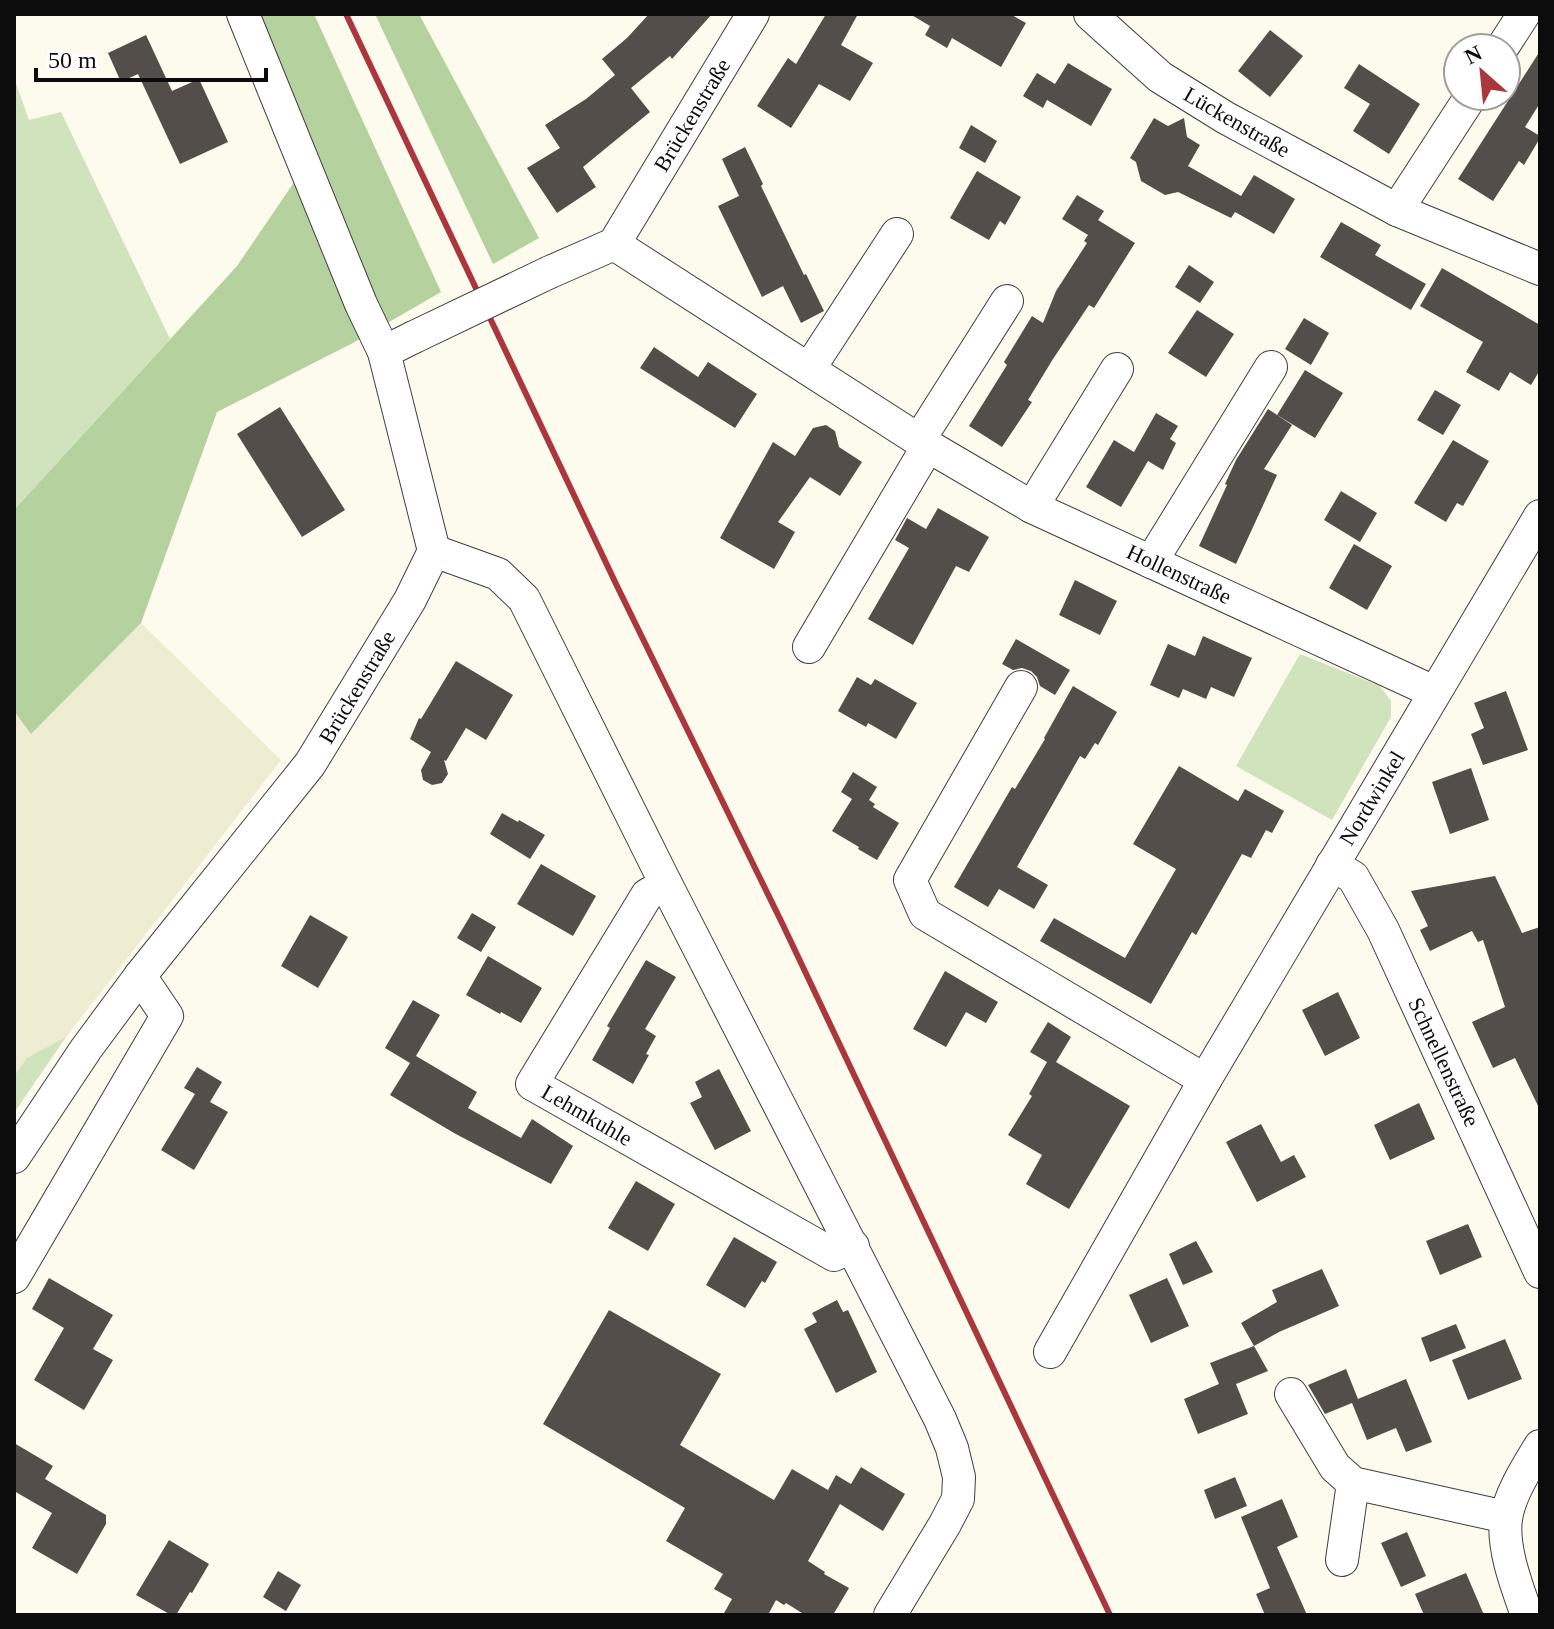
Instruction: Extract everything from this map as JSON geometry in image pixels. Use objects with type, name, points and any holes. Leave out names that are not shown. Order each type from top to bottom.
[{"type":"street","points":[[243,14],[355,290],[398,345],[434,551],[498,574],[524,599],[666,884],[853,1246],[952,1448],[959,1477],[958,1499],[890,1615]]},
{"type":"street","name":"Brückenstraße","points":[[614,244],[753,14]]},
{"type":"street","name":"Lückenstraße","points":[[1090,14],[1160,77],[1226,118],[1397,210],[1540,269]]},
{"type":"street","points":[[1512,32],[1524,14]]},
{"type":"street","points":[[1397,210],[1461,112]]},
{"type":"street","points":[[809,369],[897,234]]},
{"type":"street","points":[[398,345],[614,244]]},
{"type":"street","name":"Hollenstraße","points":[[614,244],[924,443],[1032,507],[1434,692]]},
{"type":"street","points":[[809,647],[1007,301]]},
{"type":"street","points":[[1151,562],[1271,367]]},
{"type":"street","points":[[1032,507],[1117,369]]},
{"type":"street","name":"Nordwinkel","points":[[1050,1352],[1205,1080],[1540,516]]},
{"type":"street","name":"Brückenstraße","points":[[14,1157],[86,1049],[140,976],[310,764],[410,600],[434,551]]},
{"type":"street","points":[[1021,687],[910,880],[925,914],[1205,1080]]},
{"type":"street","name":"Schnellenstraße","points":[[1332,865],[1353,877],[1383,930],[1540,1272]]},
{"type":"street","name":"Lehmkuhle","points":[[666,884],[647,895],[532,1084],[834,1255],[853,1246]]},
{"type":"street","points":[[14,1277],[167,1016],[140,976]]},
{"type":"street","points":[[1291,1394],[1335,1467],[1353,1483],[1506,1517]]},
{"type":"street","points":[[1527,1615],[1506,1544],[1506,1517],[1520,1480],[1540,1446]]},
{"type":"street","points":[[1342,1560],[1353,1483]]},
{"type":"shaded area","points":[[141,623],[281,760],[66,1037],[27,1058],[14,1076],[14,711],[32,733]]},
{"type":"green space","points":[[259,14],[314,14],[441,292],[351,344],[217,412],[141,623],[31,734],[14,711],[14,510],[237,266],[312,156]]},
{"type":"green space","points":[[375,14],[419,14],[539,238],[493,264]]},
{"type":"green space","points":[[14,78],[29,120],[61,112],[170,339],[14,510]]},
{"type":"green space","points":[[1300,654],[1380,686],[1391,701],[1391,717],[1332,820],[1236,766]]},
{"type":"green space","points":[[66,1037],[14,1113],[14,1076],[27,1058]]},
{"type":"building","points":[[649,14],[712,14],[672,59],[670,56],[631,88],[650,112],[583,167],[596,187],[557,213],[527,168],[560,148],[545,125],[586,99],[615,75],[602,59]]},
{"type":"building","points":[[826,14],[858,14],[841,45],[873,63],[850,101],[819,84],[791,128],[757,106],[788,58],[796,64]]},
{"type":"building","points":[[910,14],[1010,14],[1026,23],[1001,67],[952,38],[947,48],[925,35],[930,26]]},
{"type":"building","points":[[1270,30],[1303,56],[1270,97],[1238,71]]},
{"type":"building","points":[[146,35],[172,91],[199,79],[228,142],[180,164],[138,74],[121,82],[108,53]]},
{"type":"building","points":[[1540,51],[1540,103],[1525,127],[1540,138],[1524,165],[1519,161],[1493,201],[1458,179],[1501,112],[1522,112],[1522,79]]},
{"type":"building","points":[[1068,63],[1112,89],[1091,126],[1047,100],[1043,108],[1023,96],[1037,73],[1055,84]]},
{"type":"building","points":[[1359,64],[1420,104],[1389,154],[1353,131],[1370,104],[1344,88]]},
{"type":"building","points":[[1154,118],[1168,126],[1184,118],[1187,137],[1200,145],[1188,166],[1241,196],[1254,175],[1295,199],[1274,234],[1235,212],[1231,218],[1178,192],[1165,195],[1141,181],[1136,162],[1130,158]]},
{"type":"building","points":[[971,125],[997,141],[985,163],[959,148]]},
{"type":"building","points":[[745,147],[763,184],[761,186],[824,311],[801,323],[783,286],[762,297],[718,206],[739,196],[722,159]]},
{"type":"building","points":[[977,171],[1021,197],[1005,225],[1000,221],[989,240],[950,218]]},
{"type":"building","points":[[1077,195],[1104,211],[1098,220],[1135,243],[1094,308],[1089,305],[1053,359],[1028,400],[1032,402],[1002,447],[969,426],[1007,365],[1004,362],[1032,316],[1043,323],[1056,291],[1087,243],[1084,241],[1088,235],[1062,219]]},
{"type":"building","points":[[1341,222],[1381,245],[1375,255],[1426,284],[1411,310],[1320,257]]},
{"type":"building","points":[[1189,265],[1214,282],[1200,303],[1175,287]]},
{"type":"building","points":[[1442,268],[1540,325],[1540,370],[1531,385],[1510,372],[1499,391],[1466,372],[1483,342],[1420,306]]},
{"type":"building","points":[[1197,310],[1234,334],[1206,377],[1168,353]]},
{"type":"building","points":[[1304,318],[1329,333],[1311,365],[1285,349]]},
{"type":"building","points":[[654,347],[698,377],[708,362],[757,394],[735,428],[640,368]]},
{"type":"building","points":[[1305,370],[1343,393],[1315,438],[1277,415]]},
{"type":"building","points":[[1435,390],[1461,405],[1443,435],[1417,420]]},
{"type":"building","points":[[280,407],[345,510],[302,537],[237,434]]},
{"type":"building","points":[[1268,409],[1292,425],[1264,469],[1277,475],[1236,564],[1199,546],[1236,460]]},
{"type":"building","points":[[1156,413],[1178,426],[1170,439],[1176,443],[1163,470],[1148,461],[1121,507],[1086,487],[1114,440],[1134,452]]},
{"type":"building","points":[[826,425],[835,431],[839,447],[862,462],[840,496],[810,477],[778,522],[795,532],[774,569],[720,538],[773,442],[795,456],[813,428]]},
{"type":"building","points":[[1453,440],[1489,461],[1463,506],[1457,503],[1446,522],[1414,503]]},
{"type":"building","points":[[1341,491],[1377,513],[1360,542],[1324,520]]},
{"type":"building","points":[[938,508],[989,537],[969,572],[956,566],[913,645],[868,619],[909,548],[895,540],[907,518],[926,529]]},
{"type":"building","points":[[1354,544],[1392,566],[1367,610],[1329,588]]},
{"type":"building","points":[[1075,580],[1117,601],[1100,635],[1059,615]]},
{"type":"building","points":[[1203,636],[1252,658],[1234,697],[1211,687],[1206,699],[1183,689],[1179,698],[1150,685],[1168,644],[1195,656]]},
{"type":"building","points":[[1016,639],[1070,670],[1055,695],[1040,686],[1031,671],[1022,668],[1013,670],[1002,664]]},
{"type":"building","points":[[456,661],[513,695],[486,740],[466,728],[444,760],[448,774],[442,783],[432,785],[423,780],[421,770],[431,752],[410,739],[419,718]]},
{"type":"building","points":[[857,677],[871,685],[875,679],[917,703],[896,739],[838,711]]},
{"type":"building","points":[[1073,686],[1117,712],[1098,745],[1095,743],[1085,759],[1080,756],[1017,867],[1048,885],[1034,909],[999,889],[988,907],[954,887],[1012,787],[1015,789],[1045,739]]},
{"type":"building","points":[[1506,691],[1528,750],[1483,765],[1471,734],[1484,728],[1474,703]]},
{"type":"building","points":[[1179,766],[1238,801],[1245,789],[1284,811],[1272,833],[1266,830],[1251,858],[1242,854],[1196,935],[1192,932],[1151,1004],[1040,941],[1054,918],[1125,958],[1176,869],[1133,844]]},
{"type":"building","points":[[1471,768],[1489,820],[1450,834],[1432,782]]},
{"type":"building","points":[[853,772],[877,787],[869,800],[875,804],[873,807],[899,823],[877,860],[832,831],[852,799],[841,792]]},
{"type":"building","points":[[502,813],[545,835],[530,859],[490,834]]},
{"type":"building","points":[[541,864],[596,896],[573,936],[517,904]]},
{"type":"building","points":[[1495,876],[1522,933],[1540,927],[1540,1110],[1515,1058],[1493,1068],[1472,1022],[1505,1007],[1483,940],[1478,942],[1472,931],[1430,951],[1420,930],[1428,926],[1411,891]]},
{"type":"building","points":[[472,913],[496,927],[481,952],[457,938]]},
{"type":"building","points":[[310,915],[348,937],[318,988],[281,966]]},
{"type":"building","points":[[488,956],[542,988],[521,1023],[466,995]]},
{"type":"building","points":[[646,960],[676,977],[645,1029],[656,1036],[633,1084],[592,1060],[610,1028],[607,1026]]},
{"type":"building","points":[[945,971],[998,1002],[986,1023],[966,1012],[946,1047],[913,1029]]},
{"type":"building","points":[[1338,992],[1360,1038],[1325,1056],[1302,1010]]},
{"type":"building","points":[[413,1000],[440,1015],[416,1056],[477,1092],[468,1108],[521,1138],[532,1119],[573,1146],[551,1184],[390,1095],[410,1063],[385,1048]]},
{"type":"building","points":[[1048,1022],[1071,1037],[1056,1062],[1130,1106],[1069,1209],[1026,1184],[1042,1155],[1008,1135],[1032,1096],[1029,1094],[1047,1062],[1030,1052]]},
{"type":"building","points":[[197,1067],[222,1082],[210,1102],[228,1112],[194,1170],[161,1150],[195,1094],[184,1088]]},
{"type":"building","points":[[719,1069],[751,1131],[715,1150],[690,1103],[702,1097],[695,1082]]},
{"type":"building","points":[[1419,1103],[1435,1139],[1390,1160],[1374,1125]]},
{"type":"building","points":[[1261,1124],[1281,1162],[1294,1155],[1306,1177],[1257,1202],[1226,1142]]},
{"type":"building","points":[[636,1181],[675,1204],[648,1251],[608,1228]]},
{"type":"building","points":[[1468,1224],[1482,1257],[1440,1275],[1426,1241]]},
{"type":"building","points":[[734,1237],[777,1262],[745,1308],[706,1285]]},
{"type":"building","points":[[1196,1241],[1213,1272],[1183,1285],[1169,1254]]},
{"type":"building","points":[[1322,1269],[1339,1306],[1254,1346],[1241,1323],[1277,1302],[1272,1290]]},
{"type":"building","points":[[49,1278],[113,1315],[93,1349],[113,1360],[84,1410],[34,1380],[64,1328],[32,1309]]},
{"type":"building","points":[[1167,1278],[1189,1326],[1151,1343],[1129,1295]]},
{"type":"building","points":[[837,1300],[843,1312],[848,1310],[877,1372],[836,1393],[804,1329],[817,1322],[812,1313]]},
{"type":"building","points":[[609,1310],[721,1374],[680,1445],[774,1500],[792,1469],[828,1490],[836,1475],[851,1484],[861,1467],[905,1494],[883,1531],[840,1504],[808,1561],[849,1588],[833,1615],[805,1615],[776,1600],[768,1615],[723,1615],[732,1599],[714,1589],[723,1574],[666,1541],[685,1508],[543,1424]]},
{"type":"building","points":[[1456,1324],[1466,1348],[1430,1362],[1421,1338]]},
{"type":"building","points":[[1505,1339],[1522,1379],[1468,1400],[1452,1360]]},
{"type":"building","points":[[1254,1346],[1268,1371],[1236,1384],[1248,1414],[1198,1434],[1184,1399],[1219,1384],[1210,1363]]},
{"type":"building","points":[[1346,1369],[1358,1399],[1406,1379],[1432,1442],[1406,1452],[1396,1428],[1367,1440],[1352,1403],[1325,1414],[1308,1385]]},
{"type":"building","points":[[14,1443],[53,1466],[45,1479],[106,1515],[106,1524],[77,1574],[32,1548],[52,1513],[14,1491]]},
{"type":"building","points":[[1235,1477],[1247,1506],[1215,1519],[1204,1490]]},
{"type":"building","points":[[1282,1499],[1298,1537],[1277,1547],[1307,1615],[1265,1615],[1256,1594],[1270,1588],[1241,1517]]},
{"type":"building","points":[[1407,1532],[1426,1576],[1401,1587],[1381,1543]]},
{"type":"building","points":[[169,1540],[209,1564],[176,1615],[136,1595]]},
{"type":"building","points":[[278,1571],[301,1585],[286,1611],[263,1597]]},
{"type":"building","points":[[1466,1573],[1484,1615],[1424,1615],[1415,1594]]},
{"type":"railway","points":[[346,14],[1110,1615]]}]
